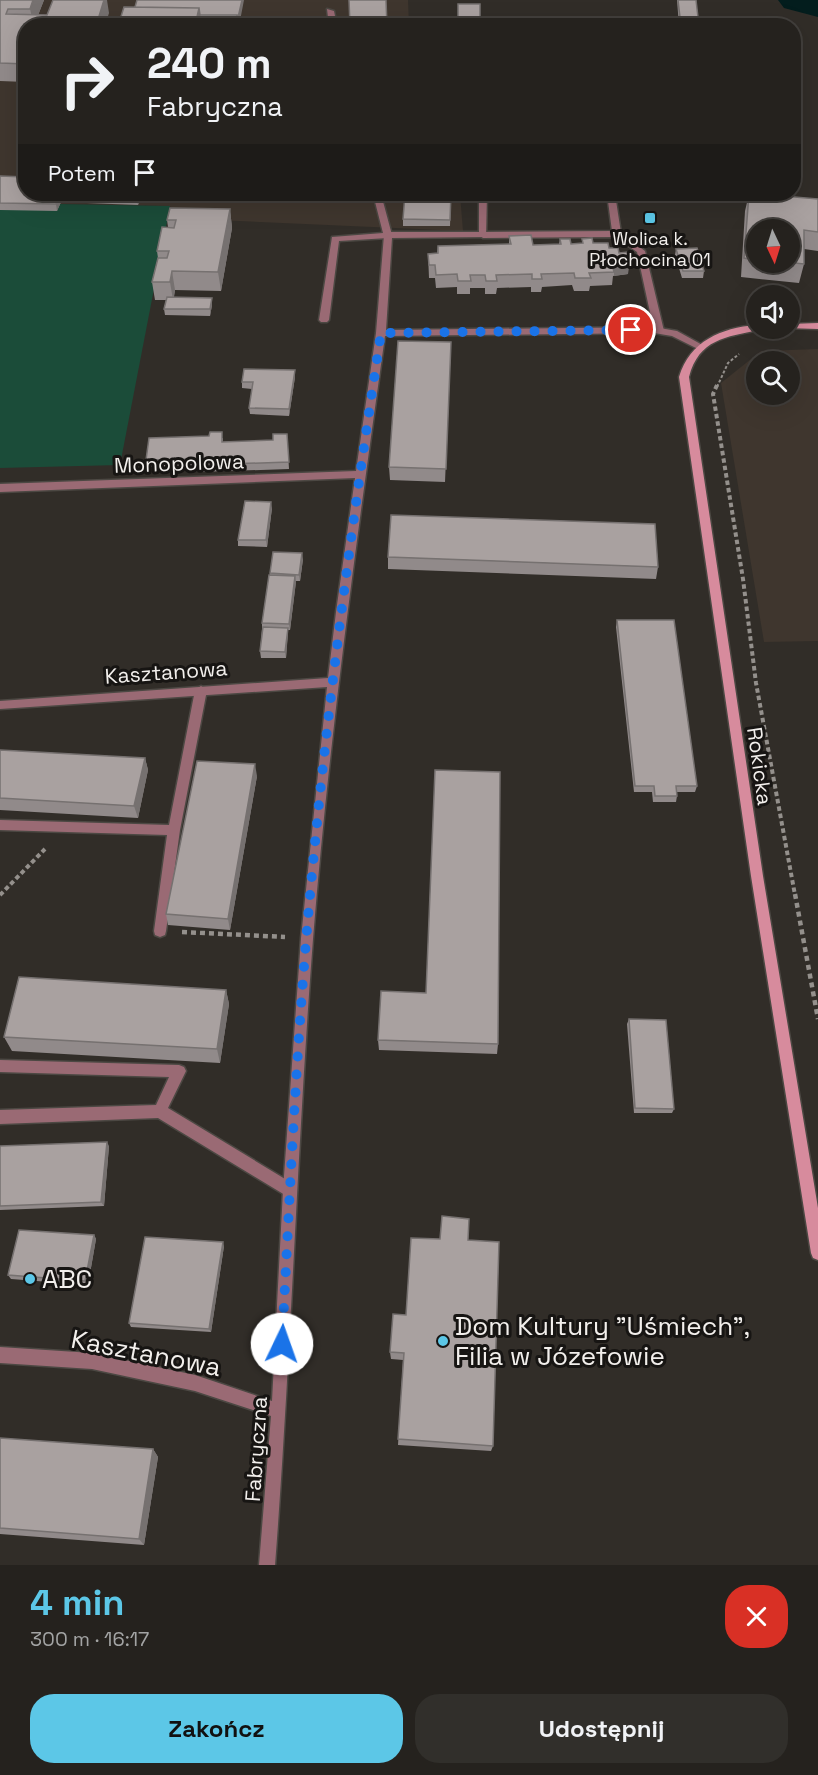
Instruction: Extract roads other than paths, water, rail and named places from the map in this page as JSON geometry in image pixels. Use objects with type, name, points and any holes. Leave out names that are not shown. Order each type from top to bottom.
[{"type":"main road","points":[[800,327],[818,326]]},
{"type":"main road","points":[[701,347],[721,335],[746,330]]},
{"type":"main road","name":"Rokicka","points":[[701,347],[686,364],[685,392],[759,888],[818,1253]]},
{"type":"street","points":[[330,11],[331,18]]},
{"type":"street","name":"Fabryczna","points":[[267,1565],[279,1411],[290,1190],[307,938],[359,474],[381,333],[388,235],[379,201]]},
{"type":"street","points":[[483,201],[483,235]]},
{"type":"street","points":[[612,201],[617,234]]},
{"type":"street","points":[[324,320],[335,239],[388,235],[617,234],[641,251],[659,331]]},
{"type":"street","points":[[381,333],[659,331],[674,333],[701,347]]},
{"type":"street","name":"Monopolowa","points":[[0,488],[359,474]]},
{"type":"street","name":"Kasztanowa","points":[[0,705],[334,682]]},
{"type":"street","points":[[160,931],[174,830],[201,690]]},
{"type":"street","points":[[0,825],[174,830]]},
{"type":"street","points":[[0,1066],[179,1071],[160,1111]]},
{"type":"street","points":[[0,1117],[160,1111],[290,1190]]},
{"type":"street","name":"Kasztanowa","points":[[0,1355],[92,1361],[195,1383],[279,1411]]},
{"type":"waterway","points":[[797,0],[818,6]]},
{"type":"place","name":"Wolica k. Płochocina 01","points":[[650,218]]},
{"type":"place","name":"ABC","points":[[30,1279]]},
{"type":"place","name":"Dom Kultury \"Uśmiech\", Filia w Józefowie","points":[[443,1341]]}]
